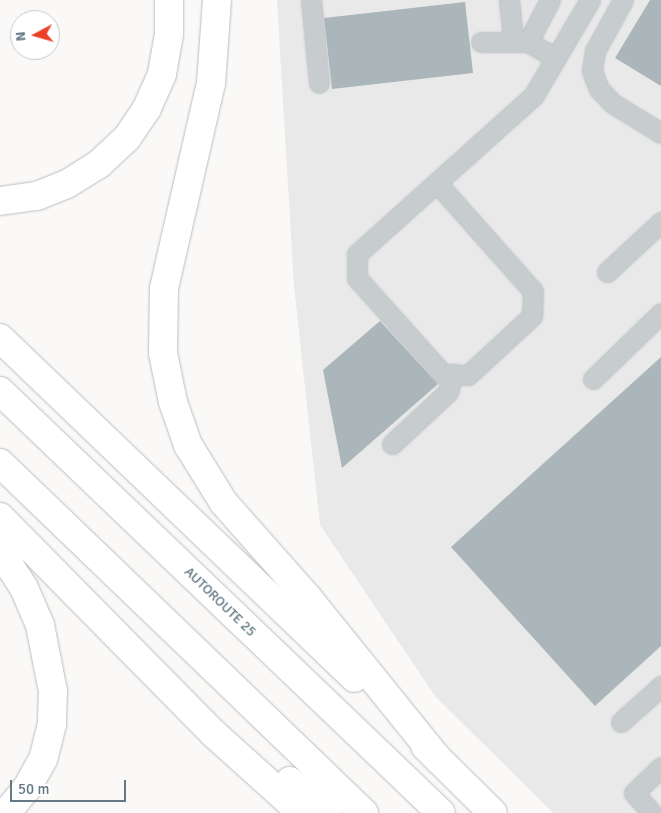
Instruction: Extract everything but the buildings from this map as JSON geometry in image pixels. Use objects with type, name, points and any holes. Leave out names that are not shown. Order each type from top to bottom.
[{"type":"highway","points":[[0,201],[37,196],[67,184],[99,164],[127,138],[147,108],[162,74],[169,34],[169,0]]},
{"type":"highway","points":[[217,0],[211,83],[164,289],[163,353],[172,402],[188,445],[213,488],[438,759]]},
{"type":"highway","points":[[0,338],[494,813]]},
{"type":"highway","name":"AUTOROUTE 25","points":[[0,391],[441,813]]},
{"type":"highway","points":[[0,463],[364,813]]},
{"type":"highway","points":[[0,517],[213,733],[302,813]]},
{"type":"highway","points":[[0,550],[40,625],[53,691],[52,724],[43,759],[27,788],[6,813]]},
{"type":"highway","points":[[52,569],[194,702],[329,813]]},
{"type":"lane","points":[[311,0],[319,83]]},
{"type":"lane","points":[[508,0],[520,40]]},
{"type":"lane","points":[[520,40],[550,0]]},
{"type":"lane","points":[[436,183],[533,292],[532,316],[468,375],[443,374],[357,278],[357,254],[436,183],[534,95],[590,0]]},
{"type":"lane","points":[[623,0],[595,51],[592,71],[599,89],[612,103],[661,133]]},
{"type":"lane","points":[[481,42],[520,40],[556,58]]},
{"type":"lane","points":[[606,272],[661,222]]},
{"type":"lane","points":[[593,379],[661,314]]},
{"type":"lane","points":[[392,444],[448,392],[453,374]]},
{"type":"lane","points":[[621,722],[661,686]]},
{"type":"lane","points":[[652,813],[634,793],[661,767]]},
{"type":"shaded area","points":[[277,0],[661,0],[661,813],[553,813],[435,696],[320,525],[294,286]]}]
